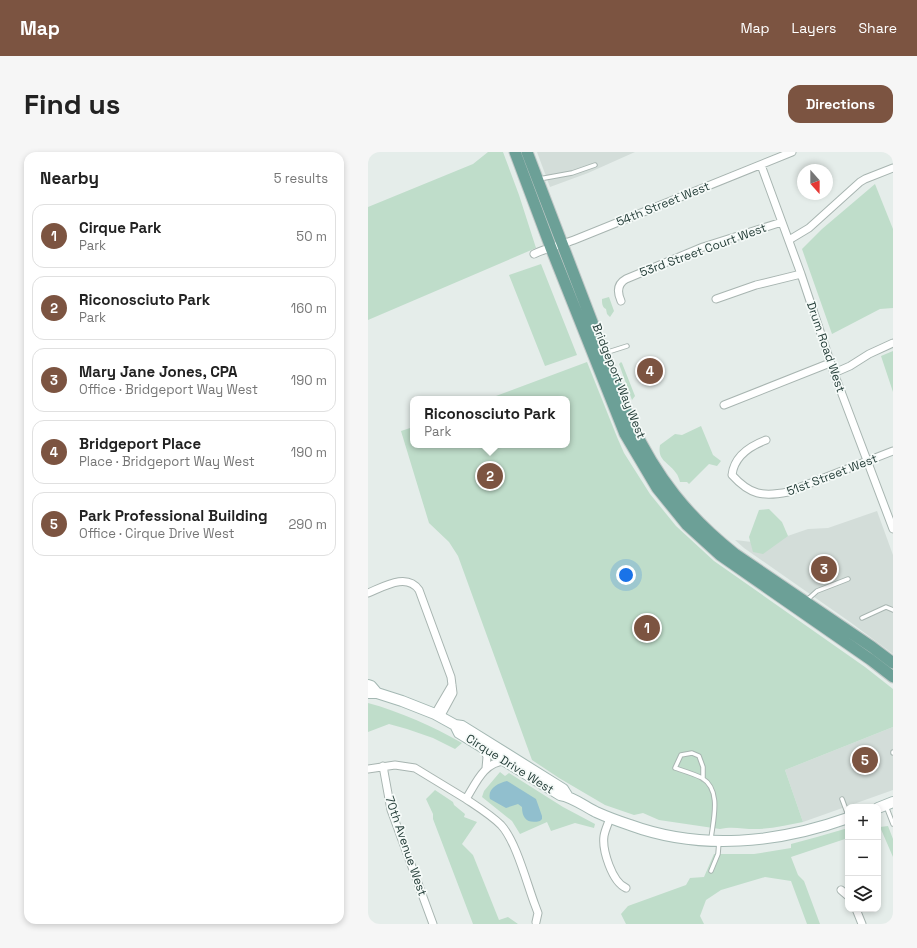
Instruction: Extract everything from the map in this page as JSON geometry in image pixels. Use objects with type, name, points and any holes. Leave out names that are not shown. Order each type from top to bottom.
[{"type":"main road","name":"Bridgeport Way West","points":[[515,152],[551,248],[625,434],[644,469],[664,498],[690,528],[720,555],[871,660],[893,678]]},
{"type":"main road","name":"Bridgeport Way West","points":[[527,152],[630,421],[648,457],[672,492],[699,523],[716,539],[892,661]]},
{"type":"main road","name":"Cirque Drive West","points":[[368,685],[371,686],[373,693],[402,700],[455,725],[462,726],[530,773]]},
{"type":"main road","name":"Cirque Drive West","points":[[455,725],[459,733],[505,761],[563,789],[568,797],[610,818],[631,826],[663,834],[715,840],[752,840],[788,836],[826,826],[845,819]]},
{"type":"street","name":"54th Street West","points":[[534,254],[792,152]]},
{"type":"street","name":"Drum Road West","points":[[761,165],[801,274],[830,363],[893,529]]},
{"type":"street","points":[[789,240],[809,228],[860,182],[893,168]]},
{"type":"street","name":"53rd Street Court West","points":[[621,301],[618,294],[618,288],[621,282],[626,279],[703,247],[782,222]]},
{"type":"street","points":[[716,299],[756,285],[801,274]]},
{"type":"street","points":[[834,373],[893,343]]},
{"type":"street","points":[[724,405],[830,363]]},
{"type":"street","name":"51st Street West","points":[[766,440],[751,446],[745,451],[733,467],[732,475],[745,488],[764,495],[774,495],[788,492],[893,451]]},
{"type":"street","points":[[368,593],[399,581],[409,582],[416,586],[420,592],[450,671],[452,685],[453,693],[437,716]]},
{"type":"street","points":[[466,799],[486,768],[487,757],[484,748]]},
{"type":"street","points":[[486,768],[505,761]]},
{"type":"street","points":[[368,769],[396,764],[415,768],[466,799],[496,820],[512,840],[538,913],[536,922]]},
{"type":"street","name":"70th Avenue West","points":[[383,766],[392,814],[433,924]]},
{"type":"street","points":[[610,818],[604,835],[604,848],[618,882],[626,888]]},
{"type":"street","points":[[841,890],[845,893]]},
{"type":"street","points":[[857,912],[862,924]]},
{"type":"lane","points":[[538,179],[572,173],[595,165]]},
{"type":"lane","points":[[604,353],[627,346]]},
{"type":"lane","points":[[806,602],[817,591],[848,579]]},
{"type":"lane","points":[[862,618],[886,607],[893,610]]},
{"type":"lane","points":[[703,779],[703,767],[700,756],[692,753],[681,756],[675,768],[703,779],[713,790],[715,840],[718,854],[710,871]]},
{"type":"lane","points":[[842,799],[845,807]]},
{"type":"lane","points":[[885,805],[893,824]]},
{"type":"shaded area","points":[[537,152],[635,152],[588,173],[550,187]]},
{"type":"shaded area","points":[[877,511],[893,555],[893,654],[744,548],[735,540],[752,542],[776,540],[808,529],[828,528]]},
{"type":"shaded area","points":[[893,727],[893,790],[854,804],[845,804],[845,807],[803,822],[785,770]]},
{"type":"green space","points":[[488,152],[503,152],[536,248],[368,320],[368,207],[473,164]]},
{"type":"green space","points":[[875,184],[893,229],[893,308],[880,309],[832,334],[802,249],[822,229]]},
{"type":"green space","points":[[541,264],[577,355],[545,366],[509,275]]},
{"type":"green space","points":[[609,297],[614,311],[610,317],[607,314],[602,302],[602,299]]},
{"type":"green space","points":[[893,351],[893,392],[881,356]]},
{"type":"green space","points":[[587,362],[624,453],[650,494],[676,526],[714,561],[865,667],[893,689],[893,727],[785,770],[803,822],[779,827],[720,829],[659,820],[643,813],[634,815],[605,805],[532,760],[458,556],[449,542],[429,523],[401,431],[410,428],[410,448],[570,448],[570,396],[496,396]]},
{"type":"green space","points":[[621,362],[635,396],[632,400],[619,364]]},
{"type":"green space","points":[[701,426],[713,455],[721,461],[717,466],[709,464],[689,484],[687,482],[680,482],[677,474],[660,455],[660,445],[675,434],[682,435]]},
{"type":"green space","points":[[769,509],[782,522],[788,536],[763,554],[753,552],[749,537],[759,510]]},
{"type":"green space","points":[[368,703],[416,720],[462,743],[455,749],[433,738],[389,724],[368,732]]},
{"type":"green space","points":[[500,772],[505,776],[509,773],[563,807],[595,824],[594,828],[575,823],[551,831],[547,822],[520,834],[512,821],[482,797],[484,791]]},
{"type":"green space","points":[[435,790],[453,802],[454,805],[465,814],[464,817],[477,822],[462,844],[473,855],[499,920],[508,917],[518,924],[473,924],[433,819],[433,814],[426,799]]},
{"type":"green space","points":[[888,826],[893,839],[893,857],[881,829],[881,827]]},
{"type":"green space","points":[[845,829],[845,839],[791,857],[798,875],[804,881],[820,924],[807,924],[791,881],[765,877],[721,890],[706,900],[700,916],[704,924],[626,924],[621,914],[628,906],[686,885],[690,878],[704,877],[714,854],[754,854],[791,848],[791,844]]},
{"type":"water","points":[[507,781],[536,799],[542,816],[540,821],[532,822],[526,820],[523,815],[522,807],[518,804],[506,808],[490,799],[490,792],[492,789],[500,783]]},
{"type":"place","name":"Bridgeport Place","points":[[650,371]]},
{"type":"place","name":"Riconosciuto Park","points":[[490,476]]},
{"type":"place","name":"Mary Jane Jones, CPA","points":[[824,569]]},
{"type":"place","name":"Cirque Park","points":[[647,628]]},
{"type":"place","name":"Park Professional Building","points":[[865,760]]}]
